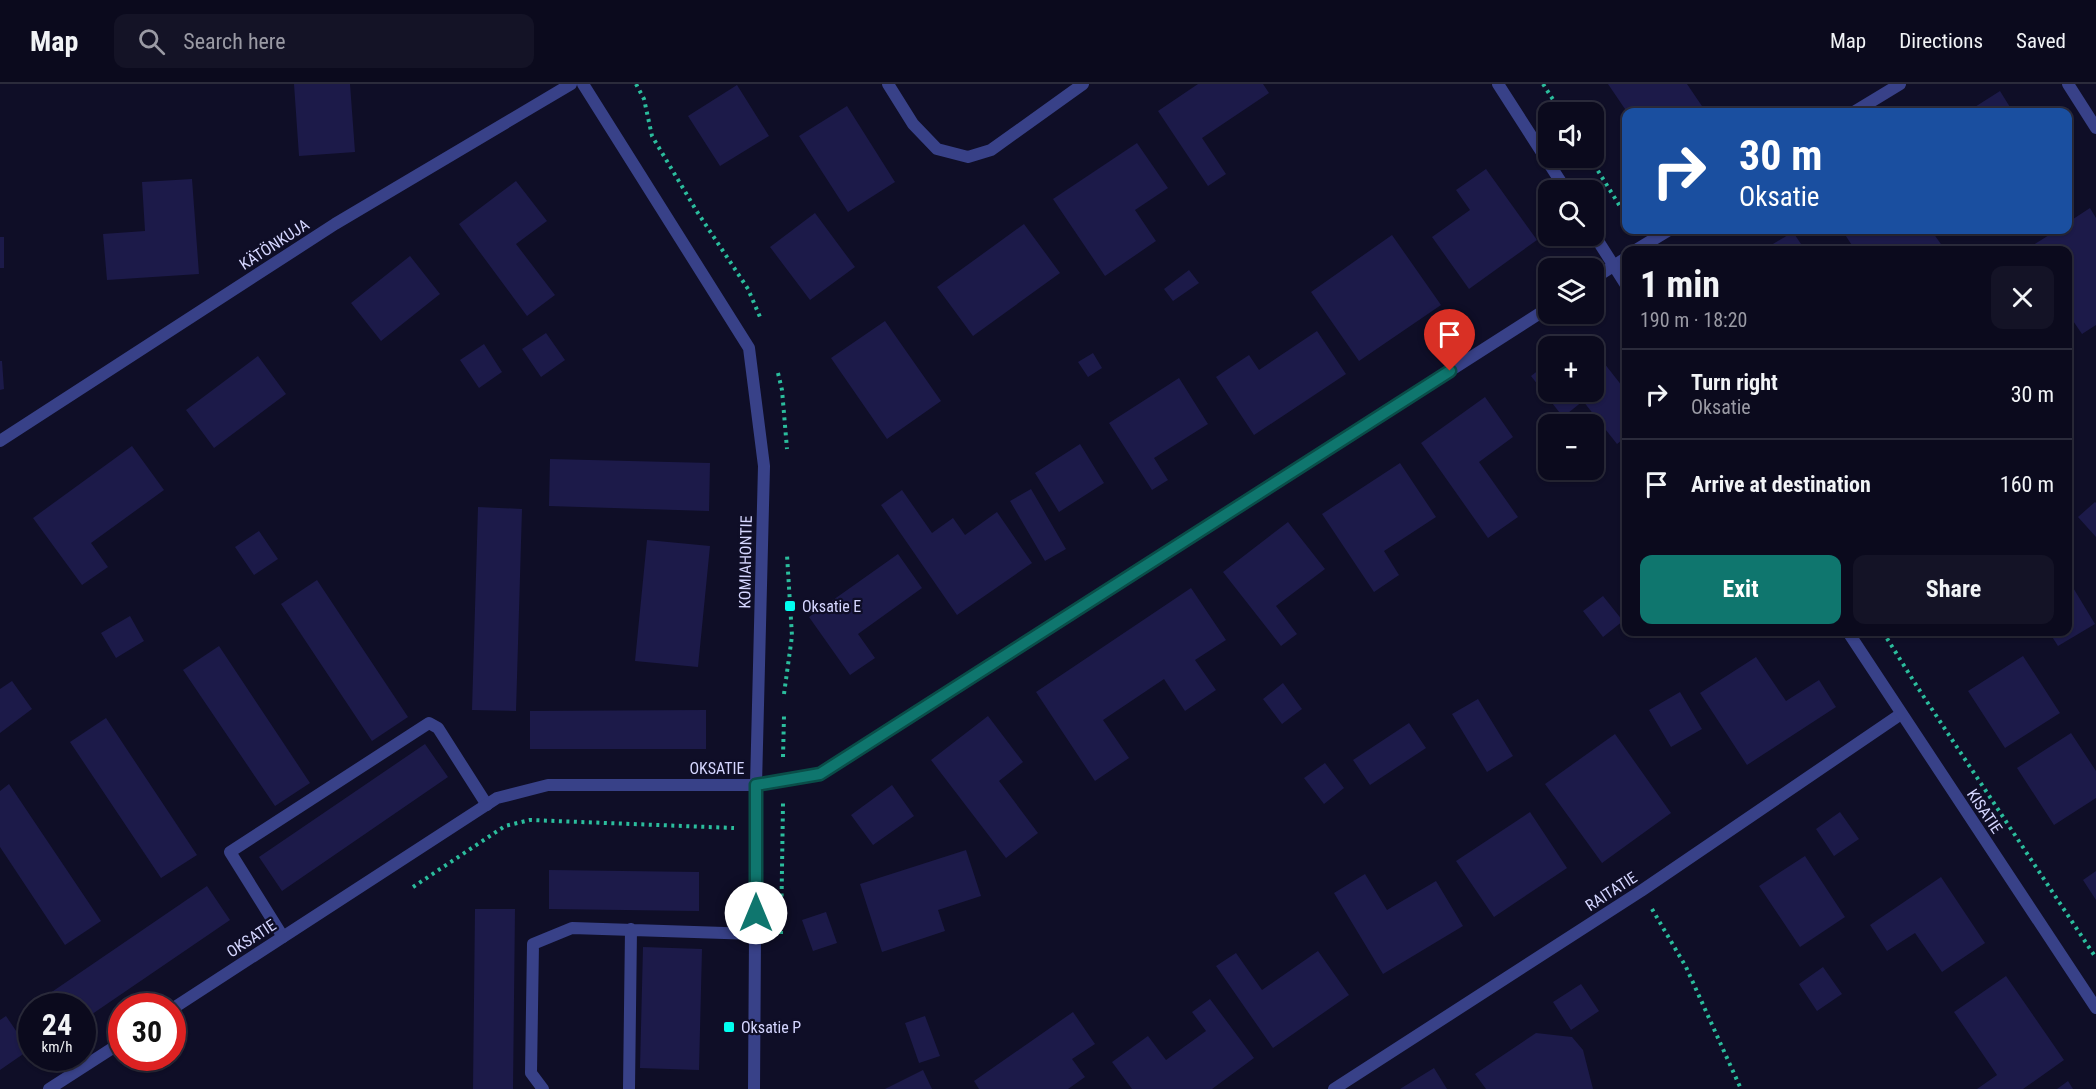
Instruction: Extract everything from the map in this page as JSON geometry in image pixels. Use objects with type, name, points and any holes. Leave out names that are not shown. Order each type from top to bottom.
[{"type":"street","name":"KÄTÖNKUJA","points":[[0,441],[335,224],[571,84]]},
{"type":"street","name":"KOMIAHONTIE","points":[[583,84],[749,348],[764,466],[756,785],[754,1089]]},
{"type":"street","points":[[888,84],[913,124],[937,149],[968,157],[991,150],[1083,84]]},
{"type":"street","points":[[1498,84],[1560,180]]},
{"type":"street","points":[[1861,108],[1900,84]]},
{"type":"street","points":[[2068,84],[2096,128]]},
{"type":"street","points":[[1643,246],[1662,234]]},
{"type":"street","points":[[1601,246],[1622,279]]},
{"type":"street","points":[[1604,272],[1622,261]]},
{"type":"street","name":"OKSATIE","points":[[186,1000],[498,798],[548,785],[756,785],[820,774],[1538,314]]},
{"type":"street","name":"KISATIE","points":[[1851,636],[2096,1008]]},
{"type":"street","name":"RAITATIE","points":[[1334,1089],[1641,891],[1901,714]]},
{"type":"street","points":[[283,937],[230,852],[429,723],[438,728],[487,805]]},
{"type":"street","points":[[543,1089],[531,1073],[534,944],[572,928],[755,934]]},
{"type":"street","points":[[629,1089],[631,929]]},
{"type":"street","points":[[53,1088],[108,1051]]},
{"type":"path","points":[[1544,84],[1555,102]]},
{"type":"path","points":[[1596,168],[1622,210]]},
{"type":"path","points":[[1886,636],[2096,958]]},
{"type":"path","points":[[413,886],[505,826],[530,820],[783,830]]},
{"type":"path","points":[[1641,891],[1686,968],[1742,1089]]},
{"type":"building","points":[[294,84],[350,84],[355,152],[299,156]]},
{"type":"building","points":[[1198,84],[1263,84],[1269,93],[1202,138],[1226,174],[1208,186],[1158,111]]},
{"type":"building","points":[[1608,84],[1687,84],[1703,108],[1624,108]]},
{"type":"building","points":[[737,85],[769,136],[720,166],[688,116]]},
{"type":"building","points":[[2000,91],[2011,108],[1973,108]]},
{"type":"building","points":[[847,106],[895,182],[848,212],[799,136]]},
{"type":"building","points":[[1137,143],[1168,188],[1135,210],[1156,241],[1105,276],[1053,199]]},
{"type":"building","points":[[1486,169],[1537,240],[1469,289],[1432,237],[1470,210],[1456,190]]},
{"type":"building","points":[[192,179],[199,274],[107,280],[103,234],[145,231],[142,182]]},
{"type":"building","points":[[516,181],[547,221],[516,244],[555,295],[527,316],[459,224]]},
{"type":"building","points":[[2090,208],[2096,218],[2096,325],[2082,334],[2072,319],[2072,246],[2031,246],[2051,234],[2072,234],[2072,220]]},
{"type":"building","points":[[815,213],[855,267],[810,300],[770,247]]},
{"type":"building","points":[[1024,224],[1060,273],[973,336],[937,287]]},
{"type":"building","points":[[1790,234],[1794,234],[1802,246],[1770,246]]},
{"type":"building","points":[[1845,234],[1934,234],[1942,246],[1852,246]]},
{"type":"building","points":[[1392,235],[1441,305],[1359,361],[1311,292]]},
{"type":"building","points":[[0,237],[4,237],[4,268],[0,268]]},
{"type":"building","points":[[410,256],[440,294],[381,341],[351,303]]},
{"type":"building","points":[[1189,270],[1199,283],[1173,301],[1164,289]]},
{"type":"building","points":[[885,321],[941,401],[887,439],[831,358]]},
{"type":"building","points":[[1317,331],[1346,374],[1254,435],[1216,377],[1249,355],[1259,370]]},
{"type":"building","points":[[546,333],[565,360],[541,377],[522,349]]},
{"type":"building","points":[[484,344],[502,372],[479,388],[460,360]]},
{"type":"building","points":[[1093,353],[1102,368],[1088,377],[1078,362]]},
{"type":"building","points":[[258,356],[286,394],[214,448],[186,410]]},
{"type":"building","points":[[0,361],[2,361],[4,389],[0,390]]},
{"type":"building","points":[[1604,363],[1622,386],[1622,440],[1617,444],[1604,428],[1604,414],[1593,414],[1584,402],[1604,402]]},
{"type":"building","points":[[1538,371],[1538,385],[1531,376]]},
{"type":"building","points":[[1179,378],[1208,424],[1154,458],[1168,480],[1152,490],[1109,423]]},
{"type":"building","points":[[1485,397],[1513,437],[1479,462],[1518,517],[1488,538],[1421,443]]},
{"type":"building","points":[[1551,402],[1582,402],[1567,414],[1561,414]]},
{"type":"building","points":[[1080,444],[1104,483],[1059,512],[1035,473]]},
{"type":"building","points":[[132,446],[164,490],[91,543],[108,567],[82,585],[33,518]]},
{"type":"building","points":[[550,459],[710,463],[709,511],[549,506]]},
{"type":"building","points":[[1400,463],[1436,517],[1384,551],[1399,575],[1374,592],[1322,514]]},
{"type":"building","points":[[1031,489],[1066,549],[1045,561],[1010,501]]},
{"type":"building","points":[[902,490],[932,533],[953,518],[965,535],[997,512],[1032,563],[957,615],[881,505]]},
{"type":"building","points":[[2096,503],[2096,537],[2078,517]]},
{"type":"building","points":[[478,507],[522,509],[516,711],[472,710]]},
{"type":"building","points":[[1288,522],[1325,569],[1276,606],[1297,634],[1281,646],[1223,572]]},
{"type":"building","points":[[259,531],[278,559],[254,575],[235,547]]},
{"type":"building","points":[[647,540],[710,546],[698,667],[635,661]]},
{"type":"building","points":[[898,554],[922,588],[858,634],[875,658],[850,675],[809,617]]},
{"type":"building","points":[[317,580],[408,717],[372,741],[281,604]]},
{"type":"building","points":[[2072,586],[2095,624],[2058,646],[2052,636],[2072,636]]},
{"type":"building","points":[[1191,588],[1226,640],[1195,660],[1216,690],[1185,711],[1164,679],[1103,720],[1129,758],[1095,781],[1036,692]]},
{"type":"building","points":[[1603,596],[1622,622],[1603,637],[1583,611]]},
{"type":"building","points":[[130,616],[144,641],[116,658],[101,633]]},
{"type":"building","points":[[219,646],[310,783],[275,806],[183,670]]},
{"type":"building","points":[[2023,656],[2060,713],[2005,748],[1968,691]]},
{"type":"building","points":[[1756,657],[1786,701],[1819,680],[1836,707],[1747,765],[1700,693]]},
{"type":"building","points":[[12,681],[32,709],[0,733],[0,689]]},
{"type":"building","points":[[1283,683],[1302,709],[1282,724],[1263,699]]},
{"type":"building","points":[[1680,692],[1702,729],[1671,747],[1649,710]]},
{"type":"building","points":[[1478,699],[1513,756],[1487,772],[1452,714]]},
{"type":"building","points":[[706,710],[706,749],[530,749],[530,711]]},
{"type":"building","points":[[988,716],[1023,762],[999,781],[1038,833],[1006,858],[931,760]]},
{"type":"building","points":[[106,718],[197,855],[161,878],[70,742]]},
{"type":"building","points":[[1409,723],[1426,748],[1370,785],[1353,760]]},
{"type":"building","points":[[2071,733],[2096,771],[2096,798],[2054,825],[2017,768]]},
{"type":"building","points":[[1615,734],[1671,813],[1602,863],[1545,784]]},
{"type":"building","points":[[425,744],[448,777],[282,891],[259,857]]},
{"type":"building","points":[[1325,763],[1344,788],[1324,804],[1304,778]]},
{"type":"building","points":[[9,784],[101,921],[65,945],[0,847],[0,791]]},
{"type":"building","points":[[892,785],[914,816],[873,845],[851,815]]},
{"type":"building","points":[[1530,812],[1567,868],[1494,917],[1456,861]]},
{"type":"building","points":[[1840,812],[1859,839],[1834,856],[1816,829]]},
{"type":"building","points":[[966,850],[981,896],[938,910],[945,931],[882,952],[860,884]]},
{"type":"building","points":[[1805,856],[1845,917],[1800,947],[1759,886]]},
{"type":"building","points":[[549,870],[699,872],[699,911],[549,909]]},
{"type":"building","points":[[2096,871],[2096,900],[2083,880]]},
{"type":"building","points":[[1365,874],[1387,910],[1436,881],[1463,926],[1383,974],[1334,893]]},
{"type":"building","points":[[1941,877],[1985,943],[1942,972],[1915,933],[1887,951],[1870,925]]},
{"type":"building","points":[[207,886],[230,920],[123,993],[108,993],[108,1003],[96,1011],[96,993],[50,993]]},
{"type":"building","points":[[475,909],[515,909],[513,1089],[473,1089]]},
{"type":"building","points":[[826,912],[837,943],[813,951],[802,920]]},
{"type":"building","points":[[643,947],[702,949],[699,1070],[640,1068]]},
{"type":"building","points":[[1318,951],[1349,995],[1273,1048],[1216,966],[1236,953],[1262,990]]},
{"type":"building","points":[[1823,967],[1842,994],[1817,1011],[1799,984]]},
{"type":"building","points":[[2006,976],[2064,1060],[2023,1089],[1977,1089],[1997,1075],[1954,1012]]},
{"type":"building","points":[[1581,984],[1599,1011],[1571,1030],[1553,1002]]},
{"type":"building","points":[[1210,999],[1254,1058],[1212,1089],[1132,1089],[1112,1062],[1148,1036],[1166,1060],[1206,1031],[1192,1012]]},
{"type":"building","points":[[1073,1012],[1095,1044],[1072,1059],[1085,1077],[1068,1089],[979,1089],[974,1081]]},
{"type":"building","points":[[6,1016],[18,1034],[18,1058],[0,1070],[0,1020]]},
{"type":"building","points":[[925,1016],[940,1056],[919,1063],[905,1023]]},
{"type":"building","points":[[1536,1033],[1572,1037],[1583,1050],[1593,1089],[1486,1089],[1475,1074]]},
{"type":"building","points":[[1434,1068],[1447,1089],[1400,1089]]},
{"type":"building","points":[[923,1070],[932,1089],[885,1089]]},
{"type":"building","points":[[2068,1081],[2073,1089],[2057,1089]]},
{"type":"place","name":"Oksatie E","points":[[790,606]]},
{"type":"place","name":"Oksatie P","points":[[729,1027]]},
{"type":"route","points":[[756,913],[756,785],[820,774],[1450,371]]}]
